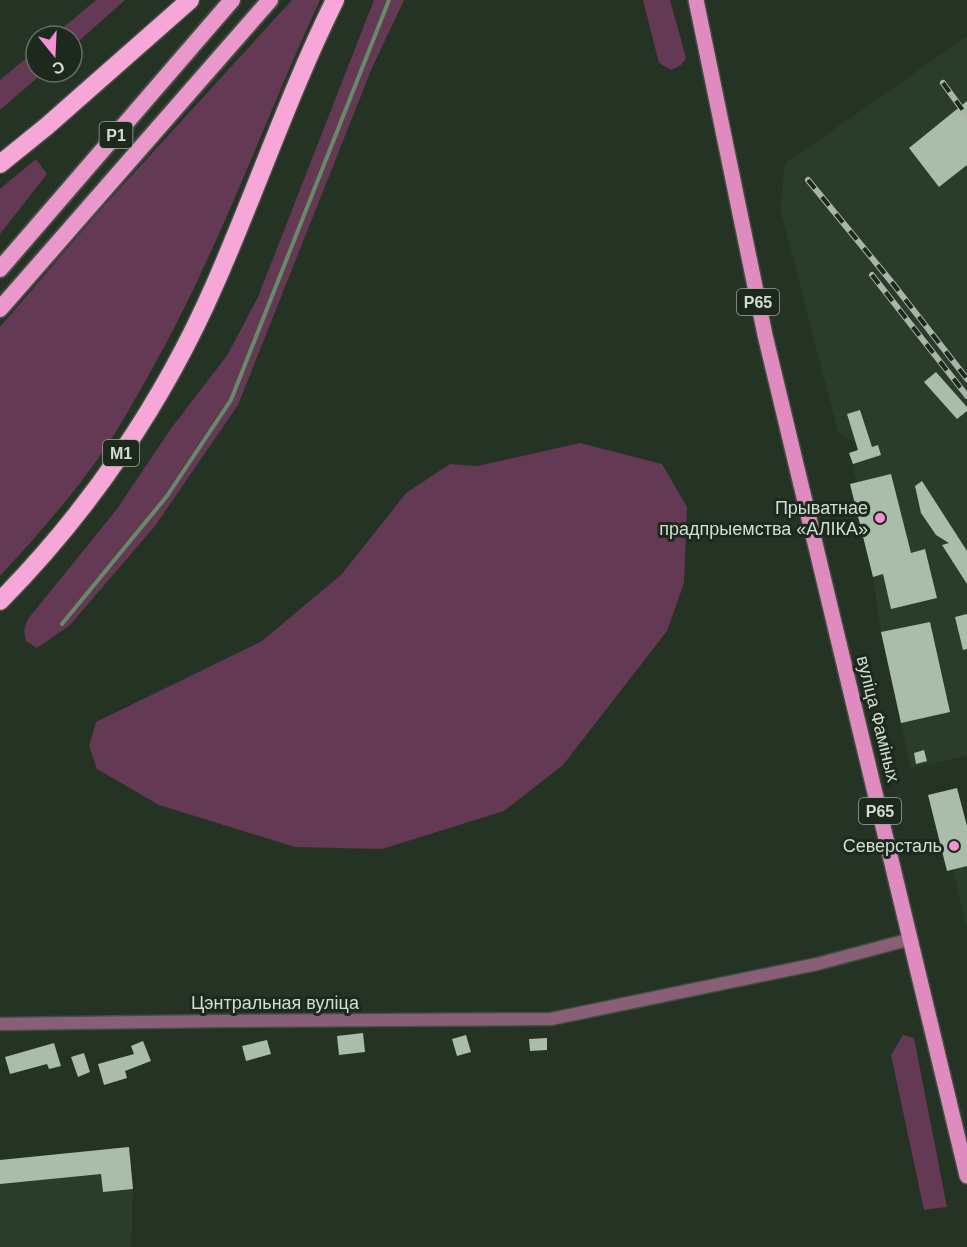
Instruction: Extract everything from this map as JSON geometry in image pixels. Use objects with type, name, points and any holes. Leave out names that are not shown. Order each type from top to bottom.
[{"type":"highway","points":[[0,164],[47,126],[190,0]]},
{"type":"highway","name":"Р1","points":[[0,269],[232,0]]},
{"type":"highway","name":"Р1","points":[[0,309],[270,0]]},
{"type":"highway","name":"М1","points":[[0,601],[71,523],[132,438],[176,364],[214,286],[335,0]]},
{"type":"main road","name":"вуліца Фаміных","points":[[696,0],[765,335],[967,1176]]},
{"type":"street","name":"Цэнтральная вуліца","points":[[0,1024],[550,1019],[817,964],[911,939]]},
{"type":"shaded area","points":[[96,0],[125,0],[84,36],[84,24],[67,24]]},
{"type":"shaded area","points":[[292,0],[320,0],[183,311],[113,437],[51,519],[0,576],[0,327],[100,210]]},
{"type":"shaded area","points":[[374,0],[404,0],[372,68],[238,405],[155,526],[69,626],[37,648],[26,641],[24,630],[28,619],[117,509],[170,430],[228,354],[258,297]]},
{"type":"shaded area","points":[[643,0],[670,0],[686,58],[681,65],[671,70],[659,63]]},
{"type":"shaded area","points":[[967,36],[967,756],[911,768],[881,632],[873,577],[850,484],[857,482],[849,453],[858,450],[857,444],[838,432],[780,208],[785,164]]},
{"type":"shaded area","points":[[24,60],[24,84],[30,84],[0,110],[0,80]]},
{"type":"shaded area","points":[[36,159],[47,174],[0,234],[0,189]]},
{"type":"shaded area","points":[[580,443],[662,464],[687,507],[684,583],[667,631],[563,765],[504,811],[382,849],[295,847],[159,805],[97,769],[89,746],[96,722],[262,641],[342,574],[406,493],[450,464],[478,466]]},
{"type":"shaded area","name":"Северсталь","points":[[957,788],[967,826],[967,928],[953,870],[947,871],[928,795]]},
{"type":"shaded area","points":[[903,1035],[914,1038],[947,1207],[924,1210],[891,1055]]},
{"type":"shaded area","points":[[129,1147],[133,1189],[131,1247],[0,1247],[0,1160]]},
{"type":"building","points":[[967,101],[967,165],[939,187],[909,148]]},
{"type":"building","points":[[936,372],[967,407],[967,411],[957,419],[924,382]]},
{"type":"building","points":[[860,410],[872,447],[878,445],[881,455],[853,464],[849,453],[858,450],[847,414]]},
{"type":"building","name":"Прыватнае прадпрыемства «АЛІКА»","points":[[891,474],[911,553],[925,549],[937,598],[891,609],[883,574],[873,577],[850,484]]},
{"type":"building","points":[[922,481],[967,551],[967,584],[942,545],[949,543],[936,535],[921,513],[915,486]]},
{"type":"building","points":[[967,614],[967,649],[963,650],[955,617]]},
{"type":"building","points":[[930,622],[950,712],[901,723],[881,632]]},
{"type":"building","points":[[924,750],[927,761],[916,764],[914,753]]},
{"type":"building","name":"Северсталь","points":[[957,788],[967,826],[967,866],[947,871],[928,795]]},
{"type":"building","points":[[363,1033],[365,1052],[339,1055],[337,1036]]},
{"type":"building","points":[[466,1035],[471,1052],[457,1056],[452,1039]]},
{"type":"building","points":[[547,1038],[547,1050],[530,1051],[529,1039]]},
{"type":"building","points":[[267,1040],[271,1054],[246,1061],[242,1046]]},
{"type":"building","points":[[143,1041],[151,1061],[125,1071],[127,1078],[104,1085],[98,1064],[134,1054],[131,1046]]},
{"type":"building","points":[[54,1043],[61,1066],[49,1069],[47,1064],[10,1074],[5,1057]]},
{"type":"building","points":[[84,1053],[90,1072],[78,1077],[71,1057]]},
{"type":"building","points":[[129,1147],[133,1189],[103,1192],[101,1174],[0,1184],[0,1160]]},
{"type":"waterway","points":[[62,624],[167,496],[231,400],[389,0]]},
{"type":"railway","points":[[943,83],[967,116]]},
{"type":"railway","points":[[808,180],[967,379]]},
{"type":"railway","points":[[872,275],[967,396]]},
{"type":"place","name":"Прыватнае прадпрыемства «АЛІКА»","points":[[880,518]]},
{"type":"place","name":"Северсталь","points":[[954,846]]}]
